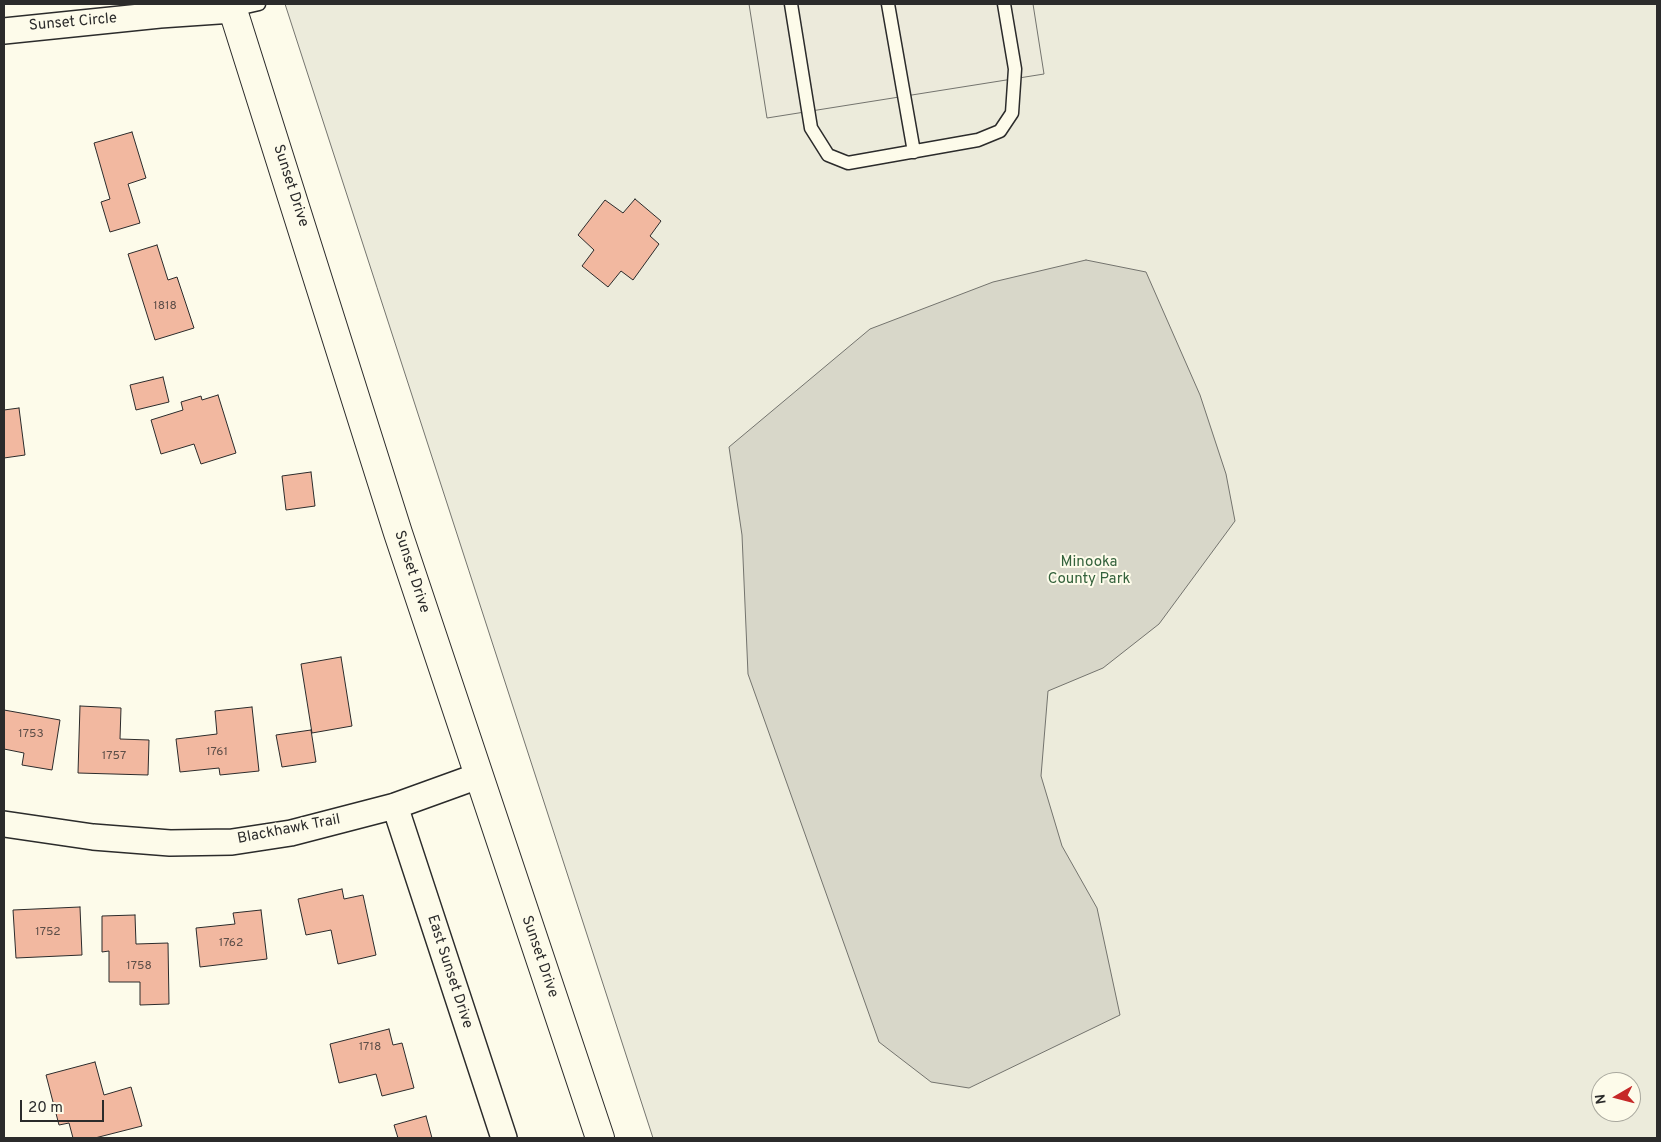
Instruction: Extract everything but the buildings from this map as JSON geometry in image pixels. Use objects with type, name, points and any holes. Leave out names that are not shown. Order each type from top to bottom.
[{"type":"street","name":"Sunset Circle","points":[[4,30],[232,7]]},
{"type":"street","name":"Sunset Drive","points":[[232,7],[398,533],[600,1138]]},
{"type":"street","name":"Blackhawk Trail","points":[[4,824],[93,837],[170,843],[232,842],[291,833],[395,806],[478,776]]},
{"type":"street","name":"East Sunset Drive","points":[[395,806],[504,1138]]},
{"type":"lane","points":[[232,7],[260,4]]},
{"type":"lane","points":[[791,4],[811,128],[828,155],[848,163],[978,140],[1000,131],[1012,113],[1015,69],[1004,4]]},
{"type":"lane","points":[[888,4],[914,152]]},
{"type":"green space","name":"Minooka County Park","points":[[285,4],[1657,4],[1657,1138],[653,1138]]},
{"type":"shaded area","points":[[749,4],[1033,4],[1044,74],[767,118]]},
{"type":"shaded area","points":[[1086,260],[1146,272],[1200,395],[1226,474],[1235,521],[1159,624],[1103,668],[1048,691],[1041,776],[1062,846],[1097,908],[1120,1015],[969,1088],[931,1082],[879,1042],[748,674],[742,535],[729,447],[870,329],[993,282]]}]
